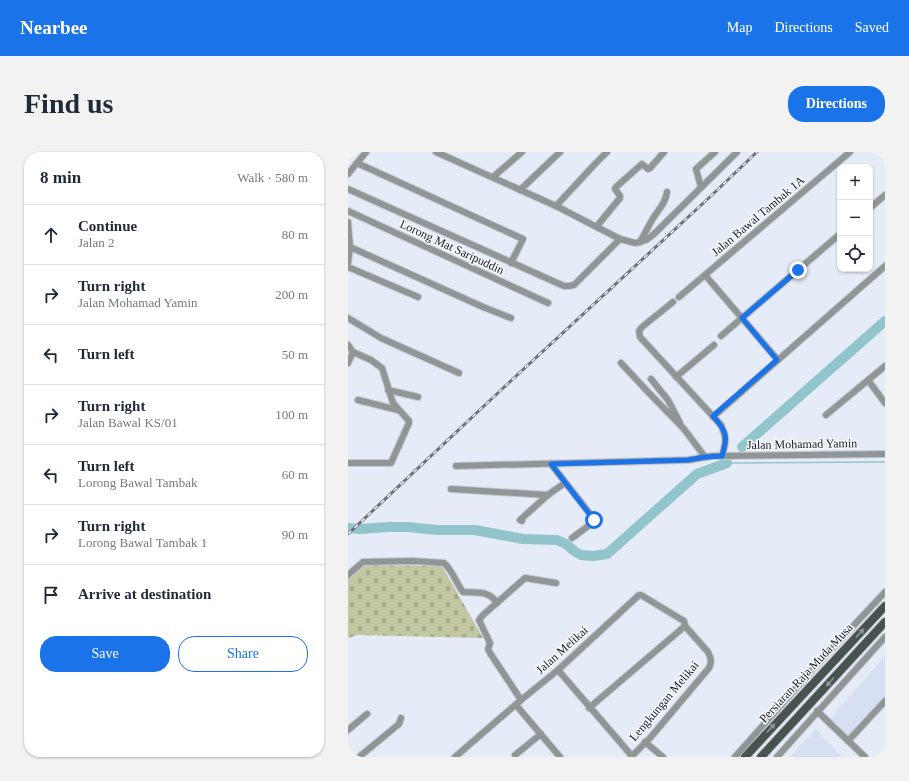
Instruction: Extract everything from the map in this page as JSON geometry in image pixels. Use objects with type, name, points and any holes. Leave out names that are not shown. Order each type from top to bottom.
[{"type":"main road","name":"Persiaran Raja Muda Musa","points":[[745,757],[885,606]]},
{"type":"main road","name":"Persiaran Raja Muda Musa","points":[[761,757],[885,622]]},
{"type":"street","points":[[348,174],[366,152]]},
{"type":"street","points":[[436,152],[452,156],[597,226],[620,239],[635,243],[646,240],[654,234],[737,152]]},
{"type":"street","points":[[493,177],[522,152]]},
{"type":"street","points":[[520,190],[560,152]]},
{"type":"street","points":[[556,206],[607,152]]},
{"type":"street","points":[[597,226],[620,198],[615,189],[616,187],[642,164],[648,169],[650,168],[664,152]]},
{"type":"street","points":[[701,187],[696,169],[715,152]]},
{"type":"street","name":"Jalan Bawal Tambak 1A","points":[[679,297],[850,152]]},
{"type":"street","points":[[357,163],[523,238],[511,263]]},
{"type":"street","points":[[348,189],[564,286],[574,285],[620,239]]},
{"type":"street","points":[[640,242],[664,203],[667,192]]},
{"type":"street","points":[[873,205],[885,195]]},
{"type":"street","name":"Lorong Mat Saripuddin","points":[[348,211],[548,303]]},
{"type":"street","points":[[348,222],[350,247],[348,263]]},
{"type":"street","points":[[721,336],[838,236]]},
{"type":"street","points":[[350,247],[483,307],[511,318]]},
{"type":"street","points":[[713,416],[885,266]]},
{"type":"street","points":[[348,267],[418,297]]},
{"type":"street","points":[[705,275],[777,360]]},
{"type":"street","points":[[673,302],[642,327],[639,334],[676,377],[721,425],[726,436],[722,456]]},
{"type":"street","points":[[348,318],[381,338],[458,373]]},
{"type":"street","points":[[348,345],[354,352],[371,360],[382,368],[393,403],[409,423],[391,463],[348,463]]},
{"type":"street","points":[[676,377],[714,345]]},
{"type":"street","points":[[348,363],[354,352]]},
{"type":"street","points":[[621,363],[681,426],[705,457]]},
{"type":"street","points":[[826,415],[885,366]]},
{"type":"street","points":[[651,379],[668,400],[681,426]]},
{"type":"street","points":[[868,380],[885,403]]},
{"type":"street","points":[[388,390],[418,397]]},
{"type":"street","points":[[358,400],[398,410]]},
{"type":"street","name":"Jalan Mohamad Yamin","points":[[456,466],[688,460],[722,456],[885,454]]},
{"type":"street","points":[[551,464],[594,520],[572,538]]},
{"type":"street","points":[[522,521],[520,520],[548,495],[566,483]]},
{"type":"street","points":[[451,490],[548,495]]},
{"type":"street","points":[[348,574],[363,562],[444,563],[448,566],[455,577],[458,586],[463,592],[488,594],[493,596],[497,602]]},
{"type":"street","points":[[521,700],[490,653],[488,649],[490,643],[479,620],[525,578],[556,583]]},
{"type":"street","points":[[735,757],[813,669],[885,592]]},
{"type":"street","name":"Jalan Melikai","points":[[455,757],[558,670],[639,595],[644,596],[684,621],[685,626]]},
{"type":"street","points":[[589,708],[685,626]]},
{"type":"street","name":"Lengkungan Melikai","points":[[632,756],[709,668],[711,657],[685,626]]},
{"type":"street","points":[[777,757],[885,637]]},
{"type":"street","points":[[558,670],[589,708],[632,756]]},
{"type":"street","points":[[848,741],[885,701]]},
{"type":"street","points":[[516,705],[560,757]]},
{"type":"street","points":[[817,711],[865,757]]},
{"type":"street","points":[[349,728],[367,714]]},
{"type":"street","points":[[359,757],[399,724],[401,718]]},
{"type":"street","points":[[515,755],[541,734]]},
{"type":"street","points":[[645,742],[663,757]]},
{"type":"street","points":[[882,757],[885,754]]},
{"type":"shaded area","points":[[885,656],[885,699],[848,739],[829,720]]},
{"type":"shaded area","points":[[816,729],[841,756],[790,757]]},
{"type":"green space","points":[[363,565],[442,566],[483,638],[357,635],[348,638],[348,577]]},
{"type":"waterway","points":[[742,447],[885,321]]},
{"type":"waterway","points":[[727,463],[885,462]]},
{"type":"waterway","points":[[348,528],[408,527],[436,530],[475,530],[523,539],[557,540],[566,544],[581,555],[593,556],[607,554],[697,474],[727,463]]},
{"type":"railway","points":[[348,534],[757,152]]},
{"type":"route","points":[[594,520],[551,464],[688,460],[722,456],[726,436],[721,425],[713,416],[777,360],[742,318],[798,270]]}]
